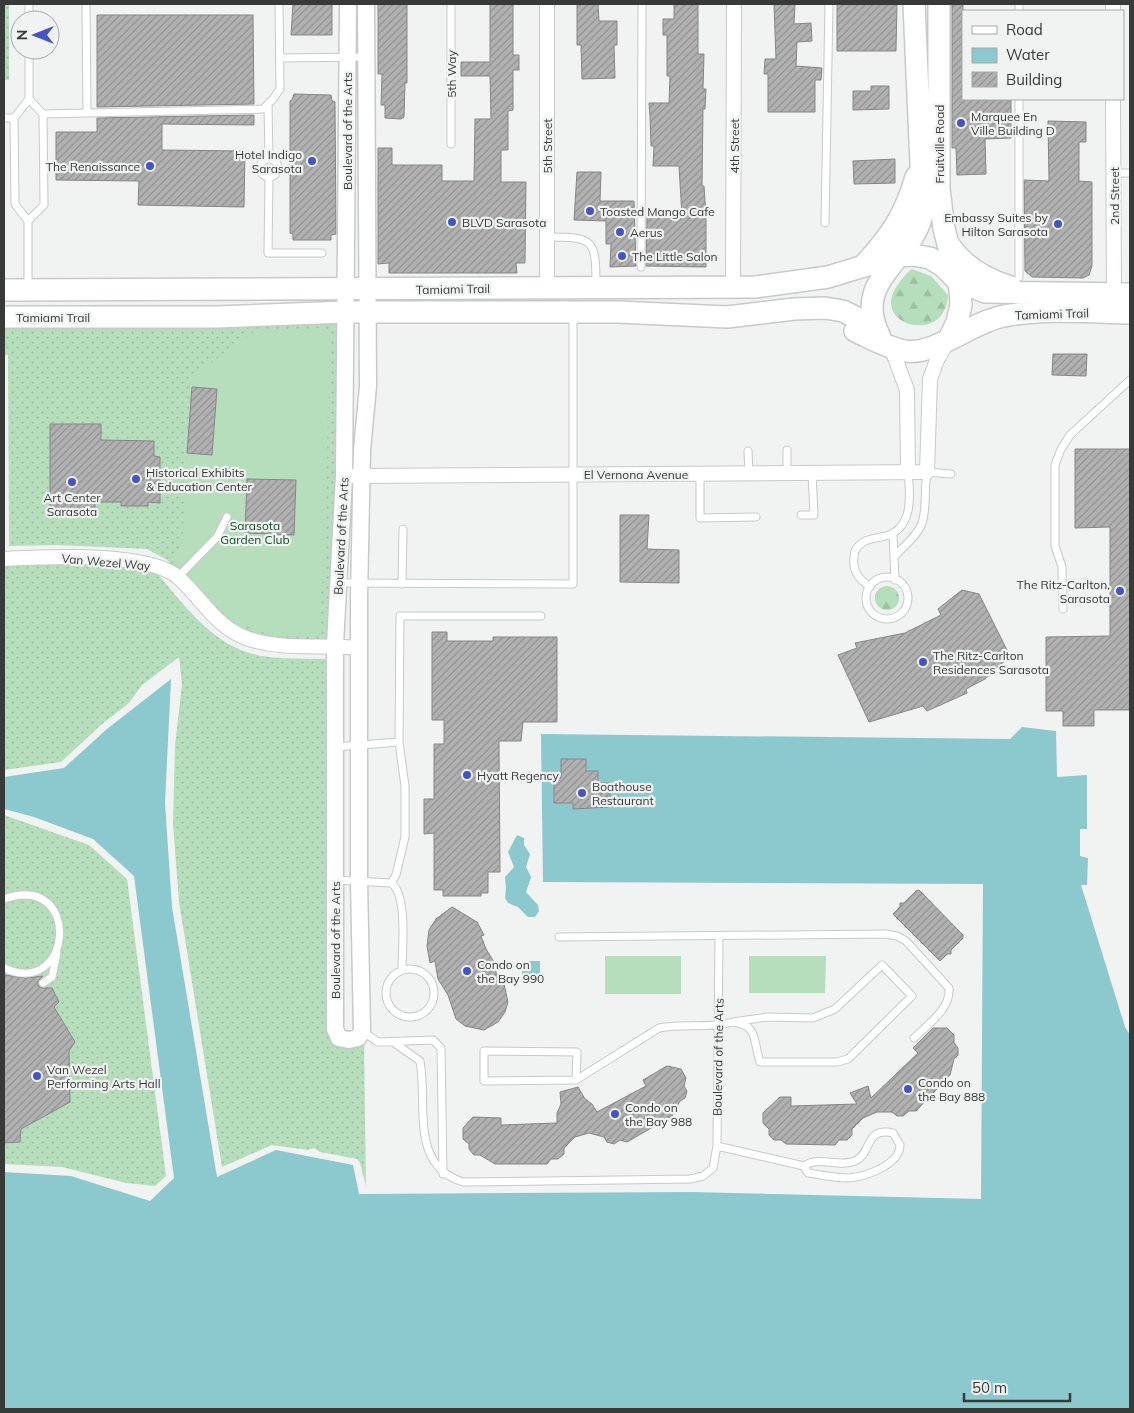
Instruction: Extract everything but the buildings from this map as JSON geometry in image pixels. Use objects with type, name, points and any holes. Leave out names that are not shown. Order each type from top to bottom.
[{"type":"main road","name":"Fruitville Road","points":[[897,256],[915,232],[922,215],[914,4]]},
{"type":"main road","name":"Fruitville Road","points":[[939,4],[939,189],[946,238],[958,281]]},
{"type":"main road","points":[[863,268],[889,238],[901,218],[916,175],[920,148]]},
{"type":"main road","points":[[946,238],[961,259],[988,279],[1038,294]]},
{"type":"main road","points":[[726,317],[828,321],[891,347],[906,351],[923,350],[949,339],[958,322],[961,305],[958,281],[943,266],[930,258],[913,255],[897,256],[879,280],[874,293],[872,308],[876,328],[881,339],[891,347]]},
{"type":"main road","name":"Tamiami Trail","points":[[4,290],[733,288],[828,277],[863,268],[897,256]]},
{"type":"main road","name":"Tamiami Trail","points":[[958,281],[992,293],[1122,294]]},
{"type":"main road","name":"Tamiami Trail","points":[[4,317],[217,317],[345,312],[659,312],[726,317],[825,308],[843,311],[876,328]]},
{"type":"main road","name":"Tamiami Trail","points":[[949,339],[984,321],[1016,314],[1130,313]]},
{"type":"street","name":"Boulevard of the Arts","points":[[348,4],[344,476],[335,646],[334,747],[336,1035],[344,1040],[358,1038],[362,1031],[359,880],[360,584],[362,450],[368,386],[366,4]]},
{"type":"street","name":"5th Street","points":[[547,4],[547,288]]},
{"type":"street","name":"4th Street","points":[[733,288],[734,4]]},
{"type":"street","name":"2nd Street","points":[[1113,100],[1114,172],[1122,294]]},
{"type":"street","points":[[927,472],[930,379],[937,360],[949,339]]},
{"type":"street","points":[[891,347],[907,390],[908,473]]},
{"type":"street","name":"El Vernona Avenue","points":[[344,476],[927,472]]},
{"type":"street","name":"Van Wezel Way","points":[[4,559],[56,558],[150,563],[178,577],[217,620],[239,635],[273,644],[360,648]]},
{"type":"lane","points":[[86,4],[87,113]]},
{"type":"lane","points":[[43,114],[258,110],[268,104],[280,89],[279,4]]},
{"type":"lane","name":"5th Way","points":[[451,4],[451,144]]},
{"type":"lane","points":[[641,267],[642,4]]},
{"type":"lane","points":[[825,223],[829,4]]},
{"type":"lane","points":[[280,58],[367,57]]},
{"type":"lane","points":[[28,290],[28,221],[15,204],[14,118],[29,99],[29,60]]},
{"type":"lane","points":[[28,221],[44,205],[43,114],[29,99]]},
{"type":"lane","points":[[1019,100],[1019,277]]},
{"type":"lane","points":[[268,104],[269,159]]},
{"type":"lane","points":[[4,118],[14,118]]},
{"type":"lane","points":[[269,159],[275,161],[277,169],[275,174],[269,177],[261,173],[260,168],[264,160],[269,159]]},
{"type":"lane","points":[[1114,172],[1130,172]]},
{"type":"lane","points":[[269,177],[268,253],[322,253]]},
{"type":"lane","points":[[547,237],[582,238],[588,242],[594,249],[596,287]]},
{"type":"lane","points":[[339,583],[573,584],[573,312]]},
{"type":"lane","points":[[1063,609],[1062,567],[1055,546],[1055,464],[1061,449],[1070,435],[1130,380]]},
{"type":"lane","points":[[787,474],[788,450]]},
{"type":"lane","points":[[748,451],[749,474]]},
{"type":"lane","points":[[895,556],[922,523],[927,472],[951,474]]},
{"type":"lane","points":[[801,515],[814,514],[812,473]]},
{"type":"lane","points":[[870,587],[856,576],[853,569],[855,551],[866,540],[893,534],[900,528],[908,513],[908,473]]},
{"type":"lane","points":[[700,474],[700,518],[756,517]]},
{"type":"lane","points":[[178,577],[217,537],[226,517]]},
{"type":"lane","points":[[402,584],[403,530]]},
{"type":"lane","points":[[893,534],[895,580]]},
{"type":"lane","points":[[878,579],[895,580],[904,586],[908,599],[903,612],[892,619],[879,618],[868,609],[866,596],[870,587],[878,579]]},
{"type":"lane","points":[[391,883],[396,875],[405,837],[406,790],[399,742],[400,616],[541,616]]},
{"type":"lane","points":[[334,747],[399,742]]},
{"type":"lane","points":[[335,880],[391,883],[396,888],[401,901],[402,970]]},
{"type":"lane","points":[[4,899],[16,895],[30,895],[42,900],[52,908],[59,920],[61,933],[52,977],[43,983]]},
{"type":"lane","points":[[559,937],[885,934],[897,936],[906,941],[948,988],[948,1000],[943,1008],[914,1038]]},
{"type":"lane","name":"Boulevard of the Arts","points":[[443,1174],[463,1182],[473,1183],[690,1179],[703,1176],[713,1168],[717,1146],[718,937]]},
{"type":"lane","points":[[4,968],[18,973],[31,972],[43,967],[53,958],[59,946]]},
{"type":"lane","points":[[576,1080],[577,1052],[484,1051],[484,1082],[576,1080],[660,1028],[673,1025],[719,1026],[733,1022],[768,1017],[813,1018],[835,1009],[882,965],[912,996],[848,1059],[837,1062],[760,1062],[753,1031],[745,1023],[733,1022]]},
{"type":"lane","points":[[402,970],[420,971],[426,975],[434,988],[432,1003],[427,1010],[414,1017],[399,1014],[388,1002],[387,985],[391,978],[402,970]]},
{"type":"lane","points":[[362,1031],[378,1042],[432,1040],[441,1048],[443,1174]]},
{"type":"lane","points":[[394,1042],[420,1061],[423,1077],[424,1132],[427,1152],[443,1174]]},
{"type":"lane","points":[[717,1146],[804,1166],[808,1173],[853,1177],[892,1162],[898,1155],[900,1145],[893,1133],[883,1132],[872,1138],[861,1157],[854,1162],[811,1161],[804,1166]]},
{"type":"green space","points":[[4,4],[9,4],[9,80],[4,80]]},
{"type":"green space","points":[[912,269],[931,276],[948,295],[944,311],[935,321],[923,325],[910,324],[899,319],[892,310],[892,298],[899,283]]},
{"type":"green space","points":[[337,320],[336,476],[327,644],[264,642],[217,617],[167,560],[147,549],[58,545],[9,546],[8,355],[4,355],[4,321]]},
{"type":"green space","name":"Sarasota Garden Club","points":[[324,328],[329,333],[326,551],[319,612],[319,635],[266,633],[228,618],[170,559],[182,549],[191,378],[255,331]]},
{"type":"green space","points":[[58,559],[154,570],[201,623],[214,635],[229,644],[262,656],[327,659],[327,1020],[329,1035],[364,1041],[366,1186],[360,1163],[357,1159],[320,1152],[314,1148],[308,1150],[272,1145],[222,1167],[179,902],[173,824],[175,746],[182,684],[179,657],[142,685],[129,703],[102,724],[61,762],[4,770],[4,562]]},
{"type":"green space","points":[[887,586],[892,587],[898,593],[898,603],[892,609],[887,610],[882,609],[876,603],[875,598],[876,593],[882,587]]},
{"type":"green space","points":[[4,815],[89,845],[127,879],[166,1176],[155,1186],[126,1183],[62,1167],[4,1164]]},
{"type":"green space","points":[[605,956],[681,956],[681,994],[605,994]]},
{"type":"green space","points":[[749,956],[826,956],[825,993],[749,993]]},
{"type":"water","points":[[171,679],[165,803],[172,907],[217,1177],[276,1150],[353,1165],[359,1194],[692,1192],[981,1199],[983,884],[543,882],[541,734],[1010,739],[1022,727],[1056,731],[1057,777],[1087,775],[1087,829],[1080,829],[1080,856],[1088,858],[1087,885],[1081,885],[1125,1027],[1130,1035],[1130,1409],[4,1409],[4,1172],[71,1176],[150,1201],[174,1178],[134,876],[93,839],[34,817],[4,809],[4,777],[64,768],[107,729]]},
{"type":"water","points":[[517,835],[524,838],[524,845],[530,854],[526,867],[531,877],[526,892],[538,905],[539,911],[535,917],[528,917],[518,907],[508,903],[505,898],[505,877],[514,867],[508,852]]},
{"type":"water","points":[[522,961],[540,961],[540,979],[522,979]]},
{"type":"place","name":"Marquee En Ville Building D","points":[[961,123]]},
{"type":"place","name":"Hotel Indigo Sarasota","points":[[312,161]]},
{"type":"place","name":"The Renaissance","points":[[150,166]]},
{"type":"place","name":"Toasted Mango Cafe","points":[[590,211]]},
{"type":"place","name":"BLVD Sarasota","points":[[452,222]]},
{"type":"place","name":"Embassy Suites by Hilton Sarasota","points":[[1058,224]]},
{"type":"place","name":"Aerus","points":[[620,232]]},
{"type":"place","name":"The Little Salon","points":[[622,256]]},
{"type":"place","name":"Historical Exhibits & Education Center","points":[[136,479]]},
{"type":"place","name":"Art Center Sarasota","points":[[72,482]]},
{"type":"place","name":"The Ritz-Carlton, Sarasota","points":[[1120,591]]},
{"type":"place","name":"The Ritz-Carlton Residences Sarasota","points":[[923,662]]},
{"type":"place","name":"Hyatt Regency","points":[[467,775]]},
{"type":"place","name":"Boathouse Restaurant","points":[[582,793]]},
{"type":"place","name":"Condo on the Bay 990","points":[[467,971]]},
{"type":"place","name":"Van Wezel Performing Arts Hall","points":[[37,1076]]},
{"type":"place","name":"Condo on the Bay 888","points":[[908,1089]]},
{"type":"place","name":"Condo on the Bay 988","points":[[615,1114]]}]
